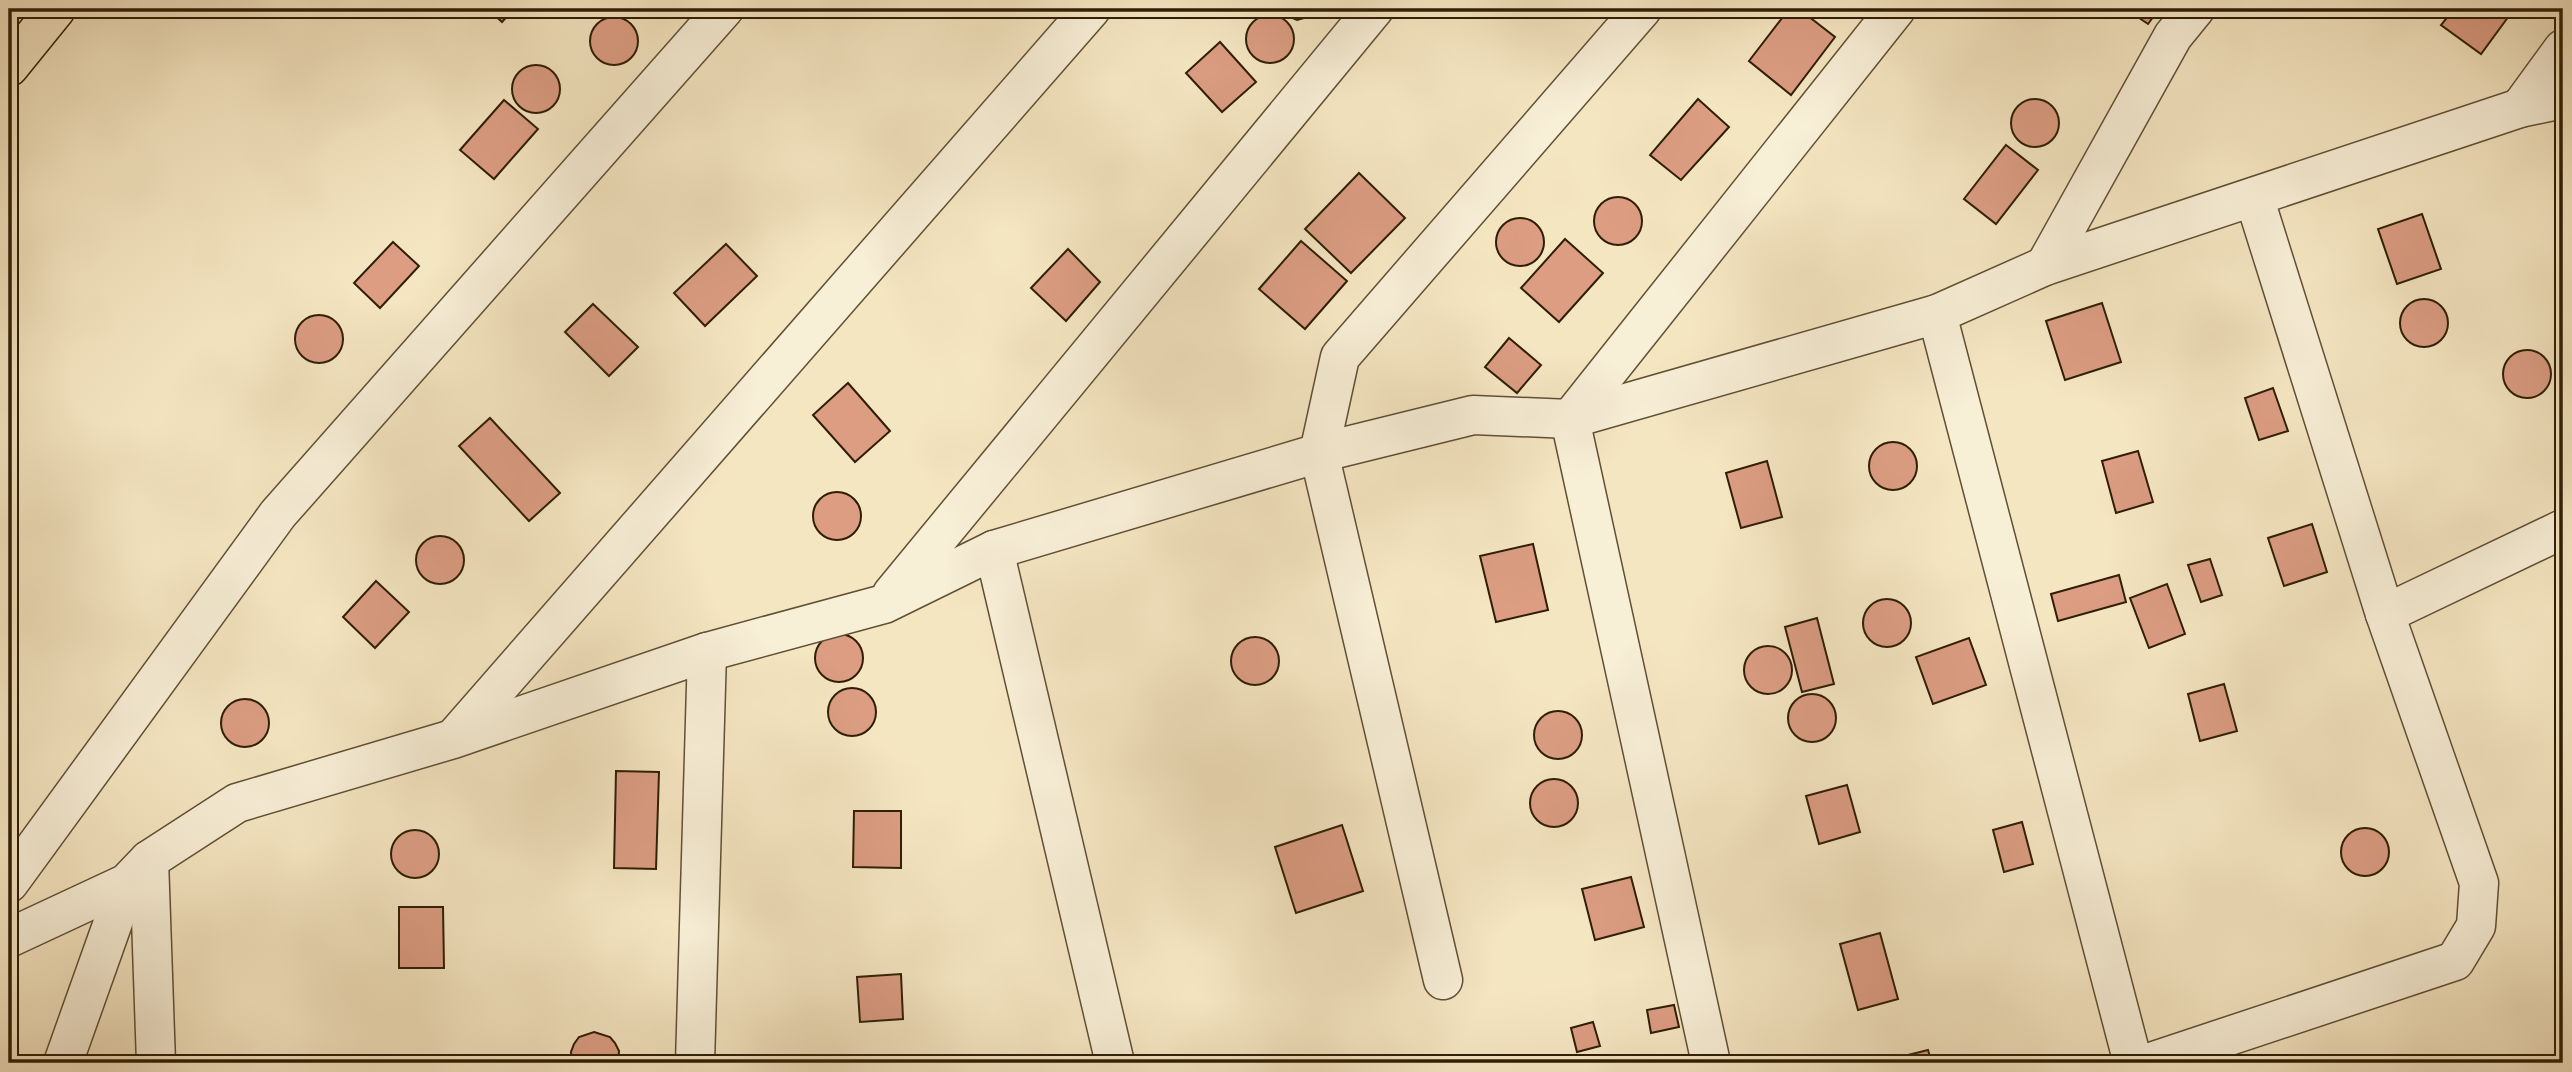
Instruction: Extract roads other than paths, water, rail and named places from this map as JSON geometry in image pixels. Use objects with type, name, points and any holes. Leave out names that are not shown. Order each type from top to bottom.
[{"type":"highway","points":[[9,67],[57,9]]},
{"type":"street","points":[[9,883],[278,514],[724,9]]},
{"type":"street","points":[[453,739],[1091,9]]},
{"type":"street","points":[[884,604],[1374,9]]},
{"type":"street","points":[[1443,980],[1319,453],[1340,357],[1642,9]]},
{"type":"street","points":[[1570,419],[1896,9]]},
{"type":"street","points":[[2045,266],[2173,36],[2195,9]]},
{"type":"street","points":[[2520,107],[2563,49]]},
{"type":"street","points":[[9,938],[138,872],[237,803],[453,739],[707,652],[884,604],[994,550],[1319,453],[1474,415],[1570,419],[1937,314],[2045,266],[2520,107],[2563,99]]},
{"type":"street","points":[[2148,1063],[2455,961],[2476,926],[2479,883],[2385,614],[2255,197]]},
{"type":"street","points":[[1937,314],[2133,1063]]},
{"type":"street","points":[[1570,419],[1711,1063]]},
{"type":"street","points":[[2385,614],[2563,529]]},
{"type":"street","points":[[994,550],[1115,1063]]},
{"type":"street","points":[[695,1063],[707,652]]},
{"type":"street","points":[[63,1063],[138,872]]},
{"type":"street","points":[[138,872],[156,1063]]}]
